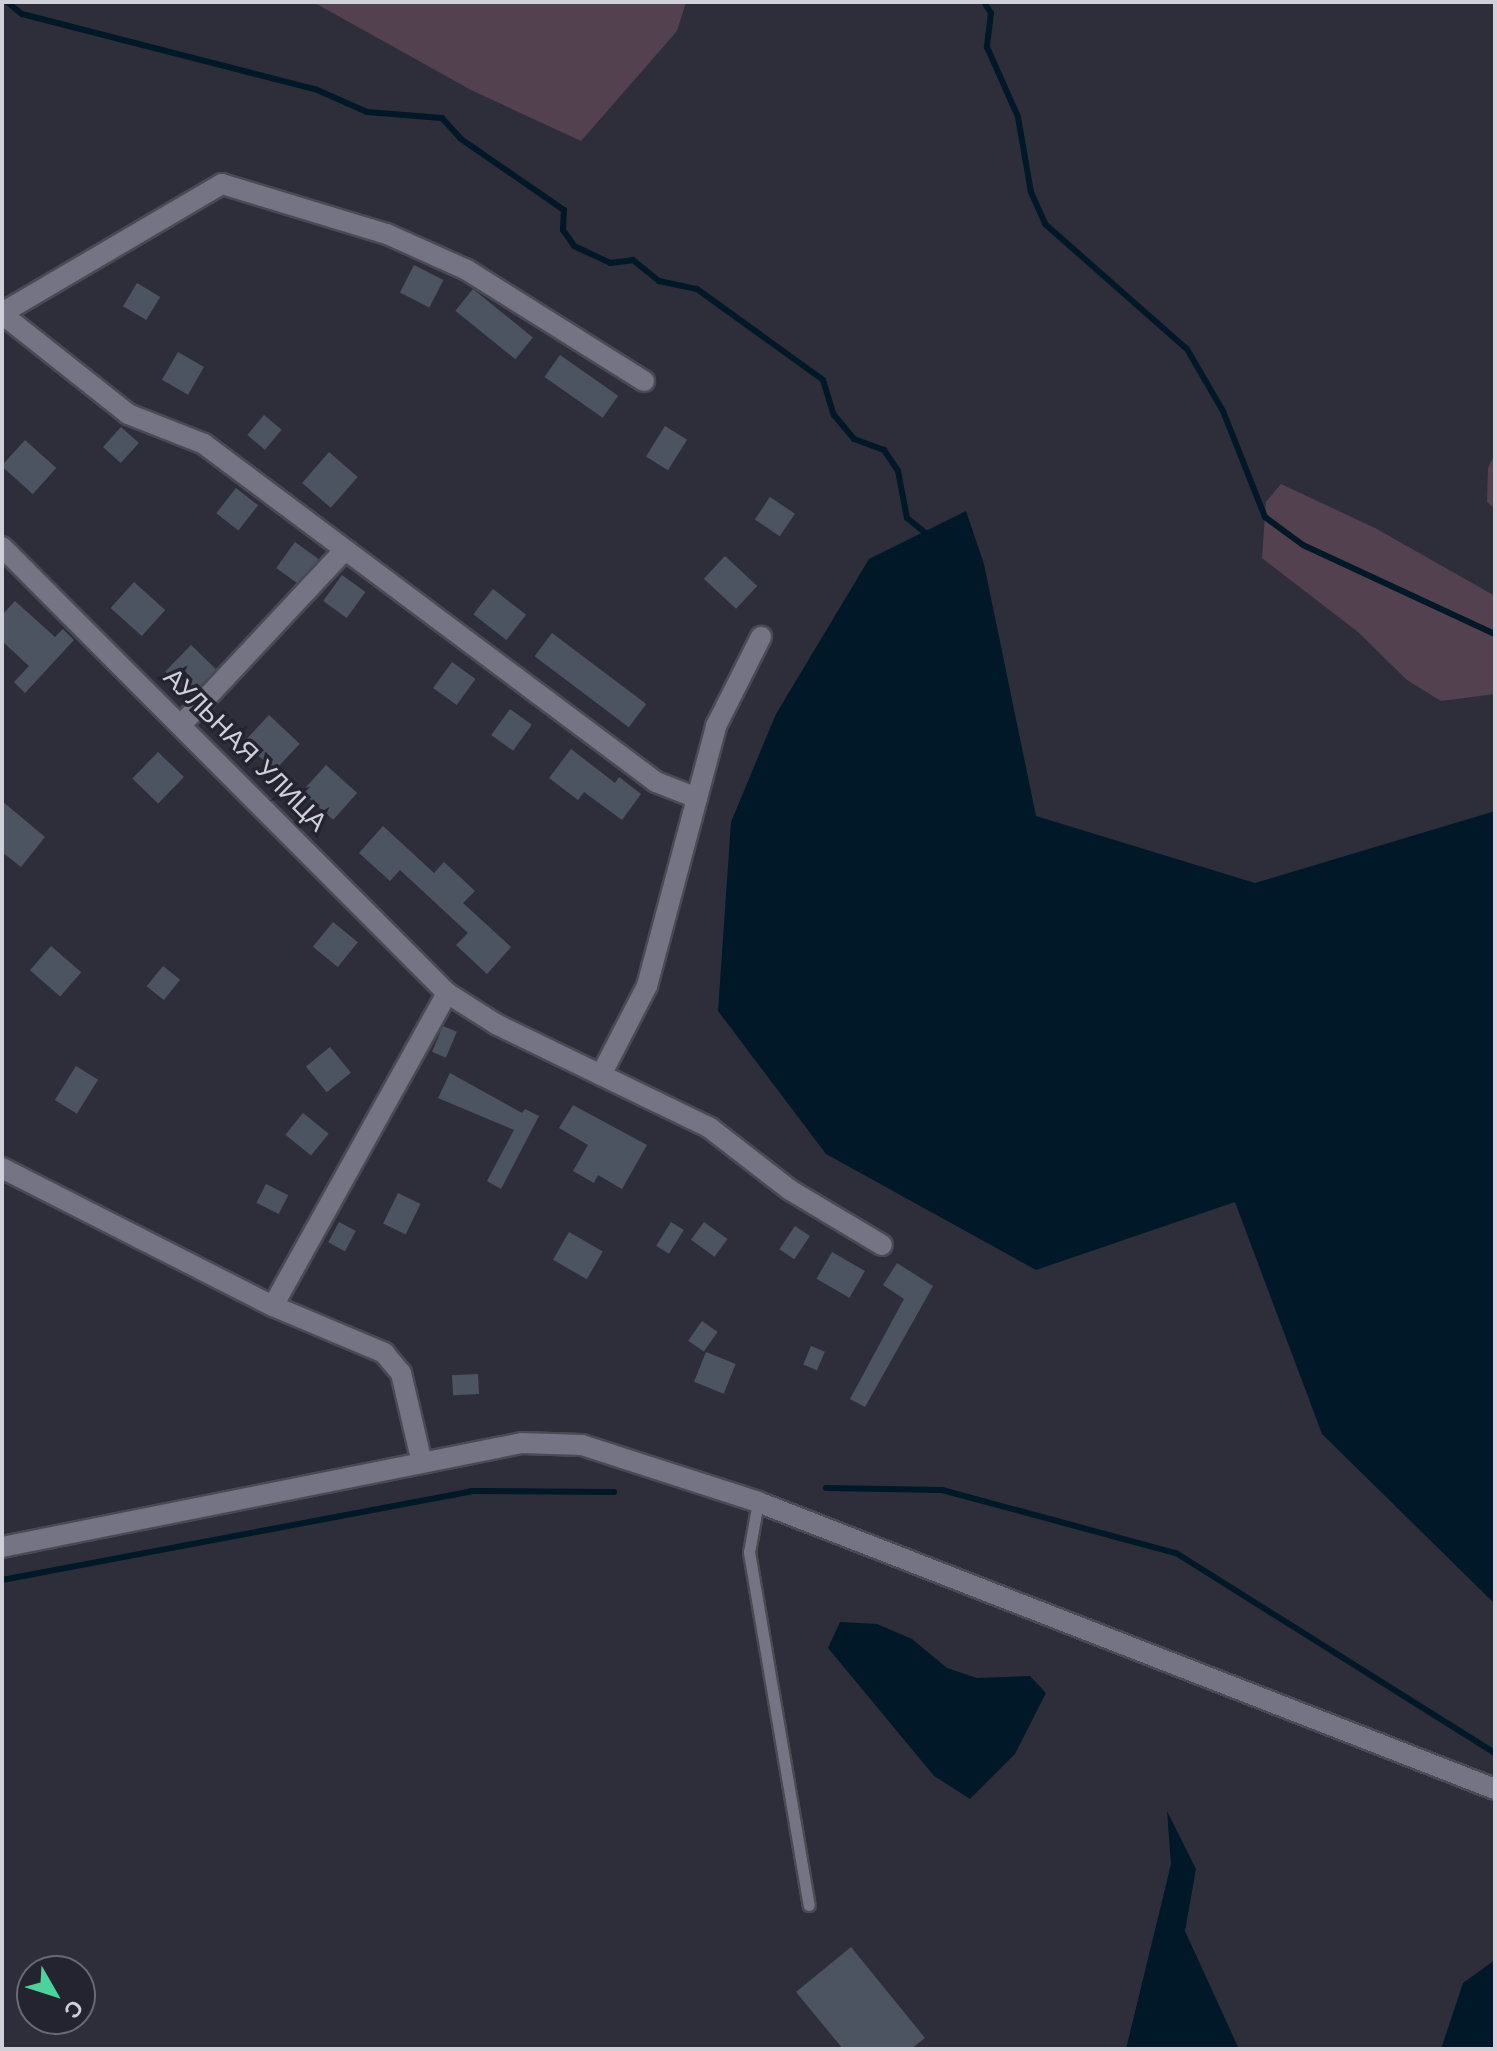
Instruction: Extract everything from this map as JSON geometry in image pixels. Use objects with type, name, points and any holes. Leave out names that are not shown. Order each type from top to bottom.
[{"type":"street","points":[[644,381],[467,270],[387,234],[222,184],[2,314],[128,414],[204,444],[343,552],[656,782],[697,798]]},
{"type":"street","name":"АУЛЬНАЯ УЛИЦА","points":[[2,547],[447,993],[601,1075],[710,1128],[790,1190],[882,1245]]},
{"type":"street","points":[[181,725],[343,552]]},
{"type":"street","points":[[601,1075],[647,986],[716,726],[761,637]]},
{"type":"street","points":[[273,1306],[447,993]]},
{"type":"street","points":[[2,1168],[273,1306],[368,1344],[394,1363],[422,1463]]},
{"type":"street","points":[[2,1547],[522,1443],[582,1445],[758,1502],[1495,1789]]},
{"type":"lane","points":[[758,1502],[749,1552],[809,1905]]},
{"type":"shaded area","points":[[313,2],[686,2],[677,31],[581,141],[471,90]]},
{"type":"shaded area","points":[[1495,454],[1495,509],[1487,502],[1488,468]]},
{"type":"shaded area","points":[[1281,484],[1375,528],[1495,596],[1495,694],[1441,701],[1407,680],[1358,632],[1262,558],[1266,502]]},
{"type":"water","points":[[966,511],[984,564],[1036,816],[1255,883],[1495,811],[1495,1604],[1322,1434],[1235,1202],[1036,1270],[826,1154],[718,1011],[731,822],[776,714],[869,559]]},
{"type":"water","points":[[840,1622],[877,1624],[912,1639],[947,1668],[977,1678],[1030,1676],[1046,1693],[1015,1754],[970,1799],[934,1776],[828,1648]]},
{"type":"water","points":[[1167,1811],[1196,1869],[1185,1931],[1239,2049],[1126,2049],[1171,1864]]},
{"type":"water","points":[[1495,1960],[1495,2049],[1441,2049],[1463,1983]]},
{"type":"building","points":[[414,265],[443,280],[429,308],[400,293]]},
{"type":"building","points":[[137,283],[160,297],[146,320],[123,306]]},
{"type":"building","points":[[473,289],[533,337],[515,359],[455,311]]},
{"type":"building","points":[[178,352],[204,367],[188,395],[162,380]]},
{"type":"building","points":[[560,355],[618,396],[603,418],[545,377]]},
{"type":"building","points":[[264,415],[282,430],[265,450],[247,435]]},
{"type":"building","points":[[665,426],[687,440],[668,470],[646,457]]},
{"type":"building","points":[[121,427],[139,443],[121,463],[103,447]]},
{"type":"building","points":[[25,440],[56,468],[33,494],[2,466]]},
{"type":"building","points":[[329,452],[358,477],[331,508],[302,483]]},
{"type":"building","points":[[236,488],[258,505],[238,530],[216,513]]},
{"type":"building","points":[[770,497],[795,514],[780,536],[755,519]]},
{"type":"building","points":[[295,542],[318,559],[300,585],[276,568]]},
{"type":"building","points":[[725,556],[757,586],[736,609],[704,579]]},
{"type":"building","points":[[342,575],[365,592],[347,618],[323,601]]},
{"type":"building","points":[[134,582],[165,610],[142,636],[111,608]]},
{"type":"building","points":[[493,589],[526,615],[506,640],[473,614]]},
{"type":"building","points":[[15,601],[55,637],[63,629],[74,640],[25,693],[14,682],[29,666],[2,641],[2,615]]},
{"type":"building","points":[[552,633],[646,704],[629,727],[535,656]]},
{"type":"building","points":[[191,645],[216,669],[190,696],[165,672]]},
{"type":"building","points":[[452,662],[475,679],[457,705],[433,688]]},
{"type":"building","points":[[510,709],[532,725],[513,751],[491,735]]},
{"type":"building","points":[[269,715],[300,744],[274,771],[244,742]]},
{"type":"building","points":[[571,749],[615,783],[619,777],[641,794],[622,820],[584,792],[578,800],[549,778]]},
{"type":"building","points":[[158,752],[184,777],[158,804],[132,779]]},
{"type":"building","points":[[326,765],[357,793],[333,820],[302,792]]},
{"type":"building","points":[[2,801],[45,837],[21,867],[2,852]]},
{"type":"building","points":[[383,826],[434,873],[444,862],[475,891],[463,903],[511,947],[487,974],[456,945],[468,933],[400,870],[390,881],[359,853]]},
{"type":"building","points":[[333,922],[358,942],[338,967],[313,947]]},
{"type":"building","points":[[51,946],[81,972],[60,996],[30,970]]},
{"type":"building","points":[[163,966],[180,980],[164,1000],[147,986]]},
{"type":"building","points":[[443,1026],[457,1032],[446,1058],[432,1052]]},
{"type":"building","points":[[330,1047],[351,1073],[327,1092],[306,1067]]},
{"type":"building","points":[[76,1066],[98,1080],[77,1114],[55,1100]]},
{"type":"building","points":[[450,1073],[522,1113],[525,1109],[539,1116],[501,1189],[487,1181],[514,1130],[438,1098]]},
{"type":"building","points":[[573,1105],[647,1145],[622,1189],[598,1175],[594,1183],[573,1171],[588,1145],[559,1128]]},
{"type":"building","points":[[303,1113],[329,1134],[311,1156],[285,1135]]},
{"type":"building","points":[[266,1184],[288,1195],[279,1214],[256,1203]]},
{"type":"building","points":[[398,1193],[420,1204],[406,1235],[383,1224]]},
{"type":"building","points":[[339,1222],[356,1231],[345,1251],[328,1242]]},
{"type":"building","points":[[671,1222],[684,1230],[669,1254],[656,1246]]},
{"type":"building","points":[[704,1222],[727,1239],[715,1257],[691,1240]]},
{"type":"building","points":[[795,1226],[810,1236],[794,1259],[779,1249]]},
{"type":"building","points":[[569,1232],[603,1252],[587,1279],[553,1260]]},
{"type":"building","points":[[832,1252],[865,1271],[849,1298],[816,1279]]},
{"type":"building","points":[[897,1263],[933,1286],[865,1407],[850,1399],[904,1299],[883,1285]]},
{"type":"building","points":[[702,1321],[718,1332],[704,1352],[688,1341]]},
{"type":"building","points":[[811,1346],[825,1352],[817,1370],[803,1364]]},
{"type":"building","points":[[706,1352],[736,1364],[724,1394],[694,1382]]},
{"type":"building","points":[[478,1374],[479,1394],[453,1395],[452,1375]]},
{"type":"building","points":[[851,1947],[925,2038],[911,2049],[843,2049],[796,1992]]},
{"type":"waterway","points":[[7,2],[22,14],[315,89],[367,112],[442,118],[461,139],[564,210],[563,230],[574,246],[610,263],[633,260],[659,281],[697,289],[823,380],[834,415],[854,439],[884,450],[898,471],[907,518],[929,536]]},
{"type":"waterway","points":[[984,2],[991,13],[987,47],[1018,117],[1031,192],[1045,224],[1187,349],[1223,411],[1265,517],[1303,545],[1495,634]]},
{"type":"waterway","points":[[826,1488],[942,1490],[1176,1553],[1495,1753]]},
{"type":"waterway","points":[[2,1580],[471,1491],[614,1492]]}]
